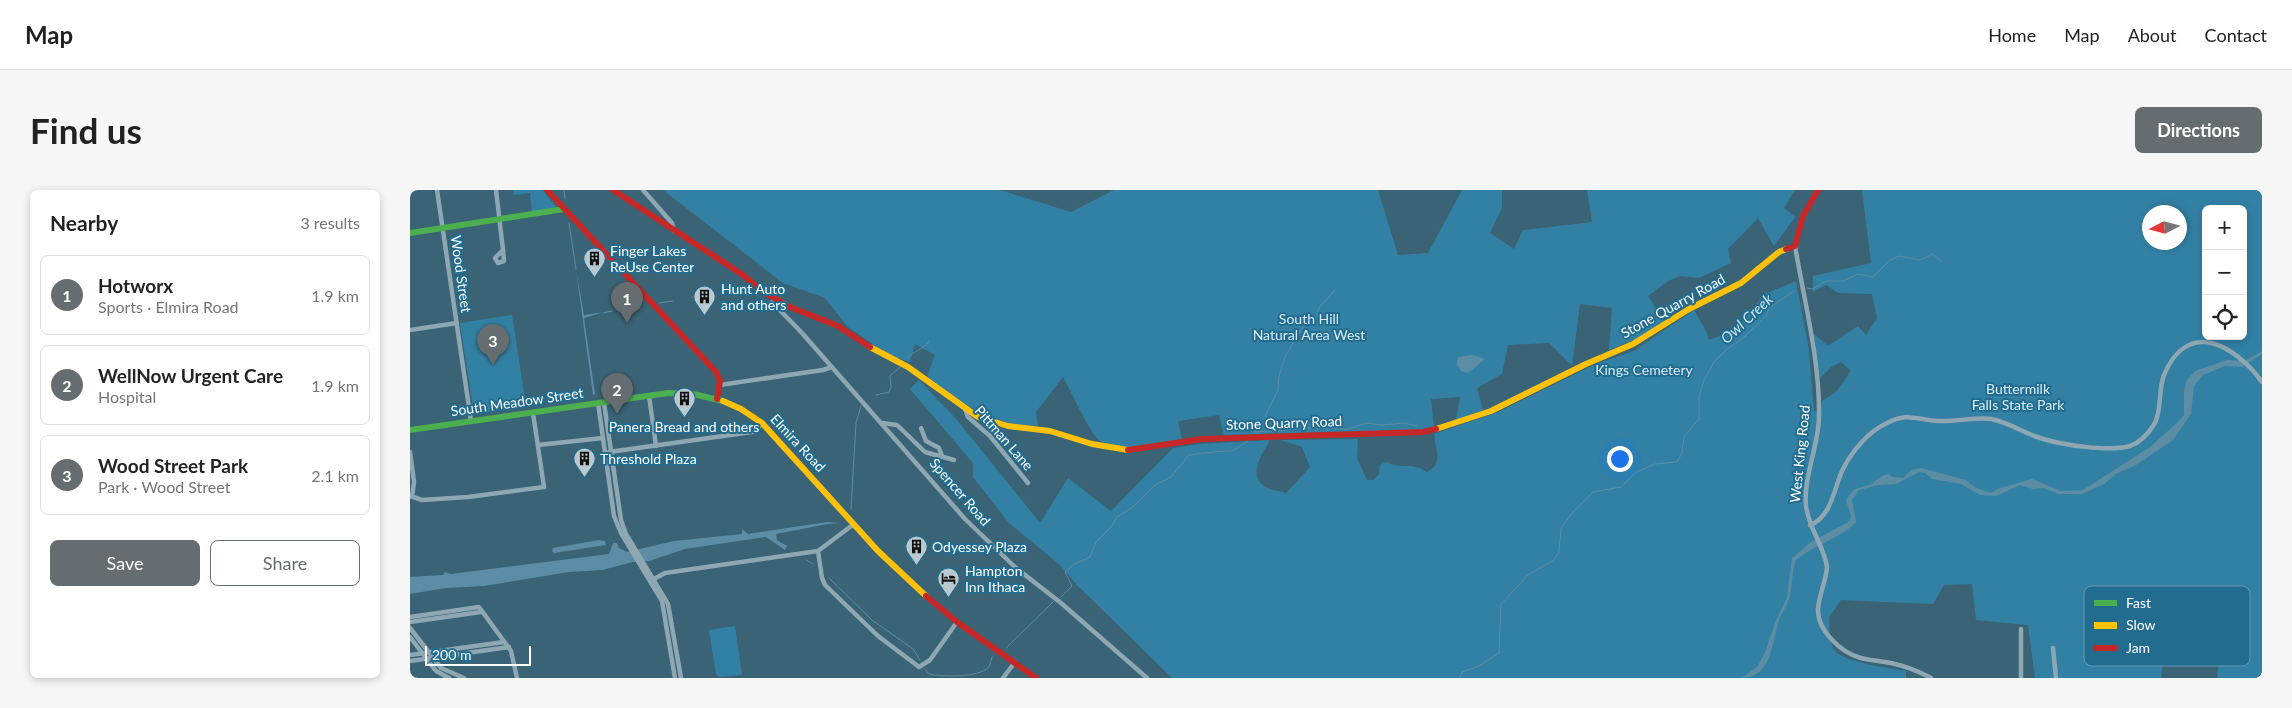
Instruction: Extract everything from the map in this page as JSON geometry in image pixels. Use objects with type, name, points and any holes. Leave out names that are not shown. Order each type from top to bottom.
[{"type":"main road","points":[[547,190],[710,365],[718,375],[720,384],[717,399]]},
{"type":"main road","points":[[613,190],[674,230]]},
{"type":"main road","name":"West King Road","points":[[1795,246],[1800,222],[1818,190]]},
{"type":"main road","points":[[410,233],[564,209]]},
{"type":"main road","name":"Stone Quarry Road","points":[[674,230],[743,275],[766,294],[802,313],[844,329],[877,351],[908,366],[964,408],[978,416],[1008,426],[1050,431],[1092,444],[1125,450],[1144,449],[1202,439],[1408,433],[1439,429],[1499,407],[1586,364],[1633,344],[1689,309],[1741,283],[1779,252],[1795,246]]},
{"type":"main road","name":"South Meadow Street","points":[[410,430],[649,396],[685,393],[717,399]]},
{"type":"main road","name":"Elmira Road","points":[[717,399],[739,408],[762,423],[910,583],[957,622],[1036,678]]},
{"type":"street","name":"Wood Street","points":[[437,190],[471,421]]},
{"type":"street","points":[[496,190],[503,250]]},
{"type":"street","points":[[643,190],[672,223],[674,230]]},
{"type":"street","name":"West King Road","points":[[1795,246],[1814,361],[1819,416],[1816,447],[1806,495],[1810,525],[1824,554],[1827,573],[1818,608],[1819,620],[1823,629],[1840,648],[1860,658],[1895,664],[1915,670],[1931,678]]},
{"type":"street","name":"Spencer Road","points":[[772,302],[987,541],[1015,568],[1062,603],[1147,678]]},
{"type":"street","points":[[410,330],[456,323]]},
{"type":"street","points":[[1810,525],[1821,519],[1826,512],[1844,468],[1855,450],[1879,427],[1898,418],[1908,416],[1939,422],[1992,420],[2054,442],[2102,447],[2126,446],[2140,441],[2154,425],[2164,375],[2180,352],[2195,343],[2208,342],[2230,350],[2262,382]]},
{"type":"street","points":[[720,384],[824,370],[832,367]]},
{"type":"street","points":[[649,396],[656,446]]},
{"type":"street","points":[[601,403],[603,438],[608,453]]},
{"type":"street","points":[[601,403],[608,453],[621,520],[632,547],[670,610],[681,678]]},
{"type":"street","name":"Pittman Lane","points":[[964,408],[968,417],[990,436],[1028,483]]},
{"type":"street","points":[[410,452],[414,482],[411,495],[429,500],[468,498],[544,487],[533,413]]},
{"type":"street","points":[[608,453],[752,432],[762,423]]},
{"type":"street","points":[[882,423],[897,425],[920,449],[954,460]]},
{"type":"street","points":[[921,428],[926,441],[940,448],[942,456]]},
{"type":"street","points":[[538,445],[603,438]]},
{"type":"street","points":[[653,580],[665,573],[818,551],[854,524]]},
{"type":"street","points":[[818,551],[822,578],[825,585],[878,636],[919,667],[930,660],[957,622]]},
{"type":"street","points":[[653,580],[664,610],[675,678]]},
{"type":"street","points":[[410,617],[479,607],[509,647],[513,656],[517,678]]},
{"type":"street","points":[[410,622],[481,612]]},
{"type":"street","points":[[410,628],[437,672],[449,678]]},
{"type":"street","points":[[2021,629],[2021,678]]},
{"type":"street","points":[[410,637],[441,668],[464,678]]},
{"type":"street","points":[[410,655],[504,642]]},
{"type":"street","points":[[410,660],[509,647]]},
{"type":"street","points":[[2053,648],[2056,678]]},
{"type":"street","points":[[1003,678],[1014,662]]},
{"type":"green space","points":[[513,190],[543,190],[557,208],[532,213],[530,193],[514,195]]},
{"type":"green space","name":"South Hill Natural Area West","points":[[663,190],[1000,190],[1071,212],[1114,190],[1378,190],[1398,255],[1428,253],[1462,190],[1502,190],[1502,208],[1490,233],[1514,249],[1523,230],[1592,222],[1587,190],[1795,190],[1784,208],[1795,217],[1774,246],[1758,218],[1728,249],[1731,263],[1699,278],[1680,276],[1668,281],[1648,296],[1664,321],[1638,338],[1609,350],[1612,308],[1580,304],[1572,366],[1549,343],[1508,345],[1502,374],[1477,388],[1483,410],[1456,420],[1460,397],[1431,399],[1434,428],[1224,435],[1219,415],[1178,421],[1182,439],[1138,447],[1125,447],[1104,443],[1097,438],[1063,377],[1036,412],[1038,426],[1005,422],[978,412],[927,377],[935,355],[915,344],[910,362],[889,355],[848,327],[825,298],[783,283]]},
{"type":"green space","name":"Buttermilk Falls State Park","points":[[1862,190],[2262,190],[2262,678],[2217,678],[2218,666],[2250,666],[2250,586],[2084,586],[2084,666],[2162,666],[2161,678],[2035,678],[2028,625],[1976,620],[1972,584],[1944,585],[1933,604],[1841,600],[1829,617],[1831,641],[1837,653],[1866,664],[1906,671],[1906,678],[1172,678],[1077,585],[1060,565],[1009,523],[973,477],[973,463],[910,389],[919,380],[957,420],[1040,523],[1068,478],[1111,511],[1173,448],[1200,444],[1270,440],[1258,463],[1257,476],[1264,486],[1286,493],[1310,467],[1302,447],[1280,440],[1358,439],[1357,458],[1367,480],[1373,480],[1379,474],[1380,465],[1386,462],[1416,467],[1427,472],[1432,469],[1437,461],[1434,434],[1498,412],[1596,364],[1634,351],[1694,310],[1709,340],[1733,331],[1765,294],[1796,281],[1809,350],[1814,411],[1821,411],[1822,401],[1836,392],[1851,371],[1841,362],[1831,367],[1820,378],[1814,334],[1828,346],[1858,326],[1866,335],[1877,318],[1872,294],[1838,293],[1826,285],[1813,292],[1813,276],[1871,263]]},
{"type":"green space","points":[[512,315],[526,406],[474,414],[460,323]]},
{"type":"green space","points":[[735,626],[742,675],[719,677],[716,674],[709,630]]},
{"type":"shaded area","points":[[576,270],[584,315],[604,312],[584,318],[595,394],[593,395]]},
{"type":"shaded area","points":[[2262,351],[2262,354],[2242,367],[2225,366],[2203,375],[2194,386],[2191,414],[2173,440],[2136,465],[2116,474],[2104,484],[2082,494],[2059,494],[2043,488],[2033,489],[2020,485],[1996,496],[1980,495],[1961,484],[1932,479],[1925,473],[1919,472],[1896,484],[1879,485],[1859,490],[1852,500],[1856,522],[1844,532],[1796,560],[1789,599],[1779,621],[1768,659],[1759,673],[1751,677],[1742,678],[1758,666],[1766,650],[1775,623],[1787,597],[1792,558],[1811,542],[1850,521],[1851,516],[1846,500],[1853,490],[1871,484],[1884,475],[1889,474],[1892,477],[1903,478],[1912,470],[1921,468],[1966,480],[1976,488],[1991,493],[1997,489],[2032,479],[2061,491],[2083,490],[2150,447],[2177,423],[2184,415],[2184,390],[2187,380],[2195,371],[2227,360],[2245,361]]},
{"type":"shaded area","points":[[1473,355],[1485,359],[1468,373],[1461,371],[1457,365],[1458,357]]},
{"type":"shaded area","points":[[827,522],[841,523],[776,534],[777,540],[787,546],[785,550],[766,537],[685,549],[649,561],[633,562],[602,570],[569,572],[484,586],[446,588],[410,594],[410,577],[443,575],[445,572],[451,574],[609,554],[613,543],[617,543],[619,548],[627,552],[674,541],[742,534],[742,529],[748,534]]},
{"type":"shaded area","points":[[599,540],[605,541],[606,545],[554,553],[552,551],[553,548]]},
{"type":"waterway","points":[[564,190],[565,199]]},
{"type":"waterway","points":[[569,223],[576,269]]},
{"type":"waterway","name":"Owl Creek","points":[[1807,288],[1813,289],[1826,281],[1843,281],[1858,274],[1873,277],[1889,261],[1899,256],[1920,260],[1933,254],[1941,261]]},
{"type":"waterway","points":[[1254,432],[1267,421],[1265,416],[1278,390],[1279,376],[1285,357],[1302,328],[1317,316],[1319,308],[1335,290]]},
{"type":"waterway","name":"Owl Creek","points":[[1460,678],[1462,672],[1479,666],[1499,653],[1501,604],[1529,574],[1553,561],[1559,552],[1561,528],[1573,512],[1593,492],[1621,487],[1636,472],[1655,464],[1677,462],[1682,453],[1684,437],[1699,419],[1699,398],[1704,380],[1714,362],[1766,316],[1769,308],[1794,291]]},
{"type":"waterway","points":[[659,303],[673,301]]},
{"type":"waterway","points":[[603,313],[612,311]]},
{"type":"waterway","points":[[907,358],[924,347],[929,341]]},
{"type":"waterway","points":[[876,395],[889,392],[891,387],[890,376],[900,367]]},
{"type":"waterway","points":[[851,509],[856,423],[861,406]]},
{"type":"waterway","points":[[1255,432],[1310,428],[1348,429],[1367,423],[1382,425],[1404,423],[1417,426]]},
{"type":"waterway","points":[[1060,598],[1072,586],[1065,572],[1073,565],[1090,557],[1096,542],[1112,526],[1117,517],[1133,507],[1155,485],[1171,477],[1189,455],[1232,451],[1248,441]]},
{"type":"waterway","points":[[806,560],[813,564]]},
{"type":"waterway","points":[[829,578],[872,620],[913,649],[920,660]]},
{"type":"waterway","points":[[1006,648],[1054,601]]},
{"type":"waterway","points":[[925,669],[929,674],[935,675],[969,675],[984,671],[989,667],[992,657]]},
{"type":"traffic: fast","points":[[410,233],[564,209]]},
{"type":"traffic: fast","points":[[410,430],[668,393],[693,394],[723,401]]},
{"type":"traffic: slow","points":[[1436,429],[1491,411],[1586,364],[1633,344],[1689,309],[1741,283],[1779,252],[1786,249]]},
{"type":"traffic: slow","points":[[870,347],[908,367],[978,417],[1008,426],[1050,431],[1092,444],[1128,450]]},
{"type":"traffic: slow","points":[[723,401],[741,409],[762,423],[878,551],[926,596]]},
{"type":"traffic: jam","points":[[547,190],[716,372],[720,381],[717,399]]},
{"type":"traffic: jam","points":[[613,190],[743,275],[762,291],[790,307],[838,326],[870,347]]},
{"type":"traffic: jam","points":[[1786,249],[1795,246],[1803,216],[1818,190]]},
{"type":"traffic: jam","points":[[1128,450],[1202,439],[1423,432],[1436,429]]},
{"type":"traffic: jam","points":[[926,596],[957,622],[1036,678]]},
{"type":"place","name":"Finger Lakes ReUse Center","points":[[594,278]]},
{"type":"place","name":"Hunt Auto and others","points":[[705,316]]},
{"type":"place","name":"Hotworx","points":[[627,323]]},
{"type":"place","name":"Wood Street Park","points":[[493,365]]},
{"type":"place","name":"WellNow Urgent Care","points":[[617,414]]},
{"type":"place","name":"Panera Bread and others","points":[[684,418]]},
{"type":"place","name":"Threshold Plaza","points":[[584,478]]},
{"type":"place","name":"Odyessey Plaza","points":[[916,566]]},
{"type":"place","name":"Hampton Inn Ithaca","points":[[949,598]]},
{"type":"park label","name":"Kings Cemetery","points":[[1644,370]]}]
